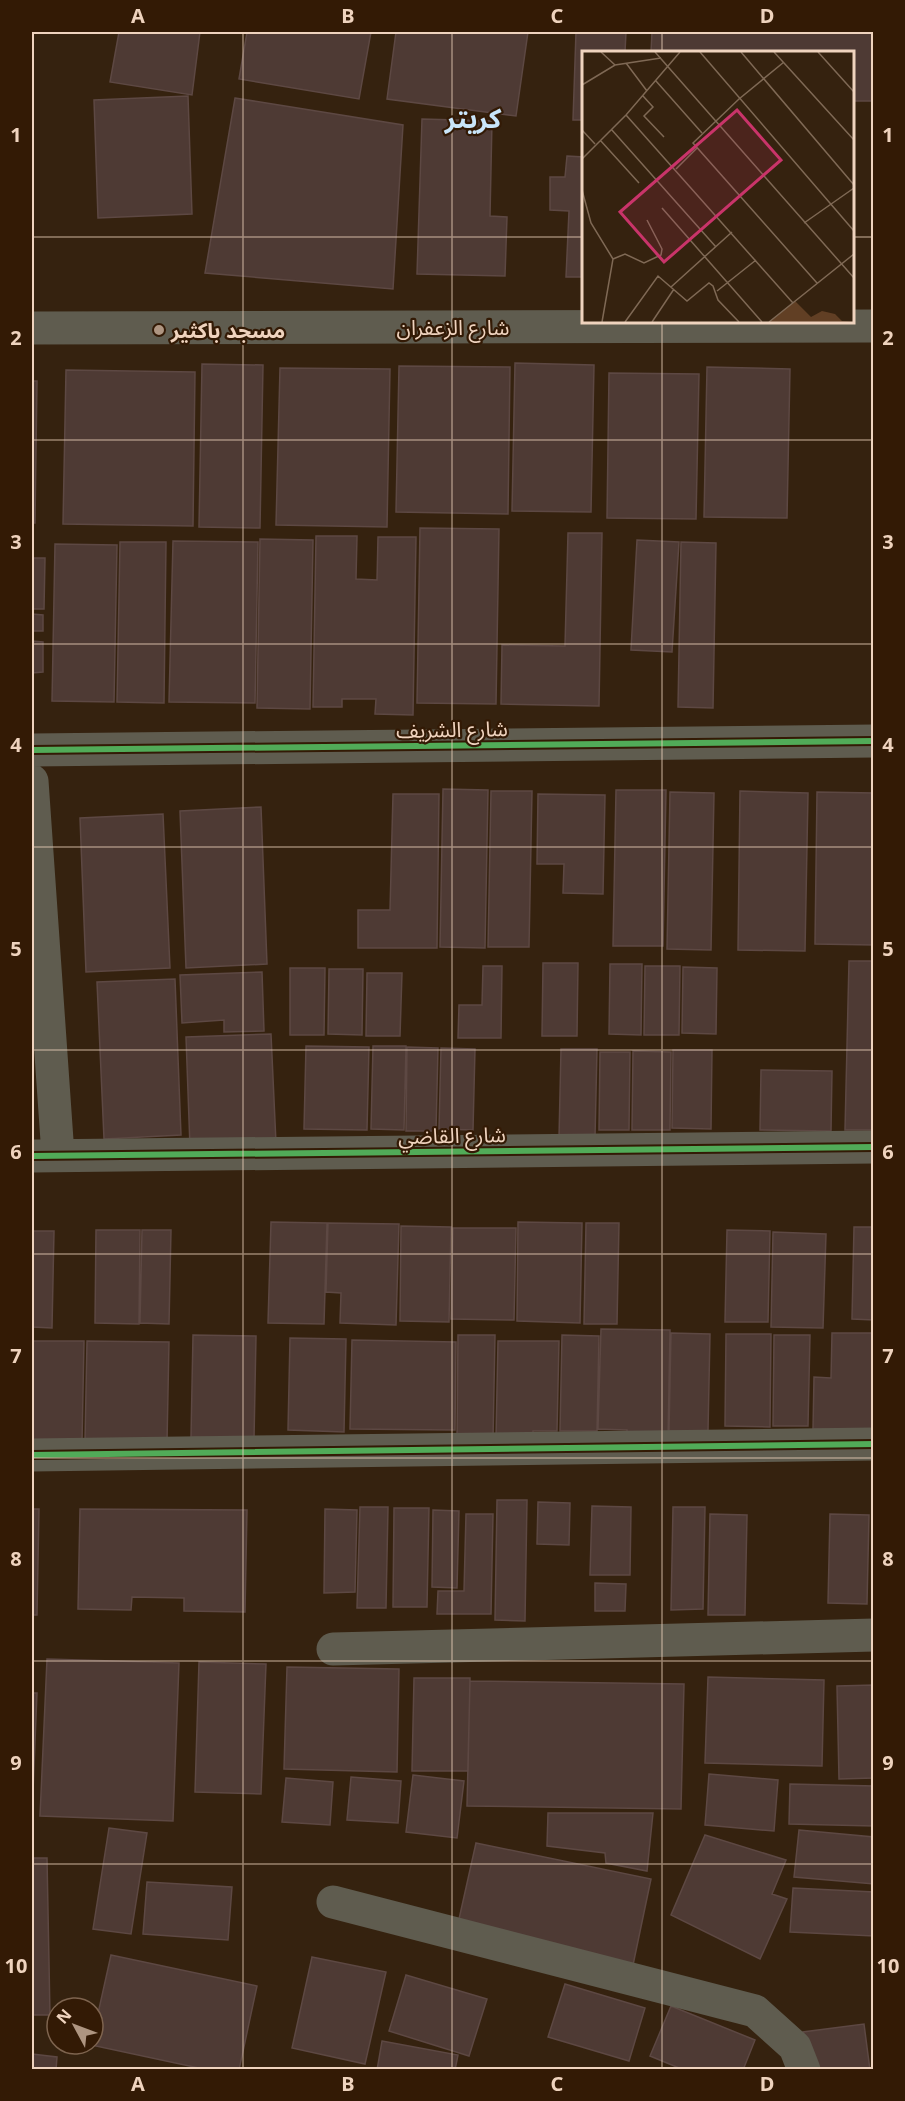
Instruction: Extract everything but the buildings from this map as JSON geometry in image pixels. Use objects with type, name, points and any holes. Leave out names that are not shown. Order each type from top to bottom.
[{"type":"street","name":"شارع الزعفران","points":[[32,328],[873,326]]},
{"type":"street","name":"شارع الشريف","points":[[32,750],[873,741]]},
{"type":"street","points":[[32,781],[45,1156]]},
{"type":"street","name":"شارع القاضي","points":[[45,1156],[873,1147]]},
{"type":"street","points":[[32,1455],[873,1444]]},
{"type":"street","points":[[333,1649],[873,1635]]},
{"type":"street","points":[[333,1902],[755,2011],[795,2047],[804,2070]]},
{"type":"cycle path","points":[[32,750],[874,741]]},
{"type":"cycle path","points":[[32,1156],[874,1147]]},
{"type":"cycle path","points":[[32,1455],[874,1444]]},
{"type":"place","name":"مسجد باكثير","points":[[159,330]]},
{"type":"district","name":"كريتر","points":[[473,117]]}]
